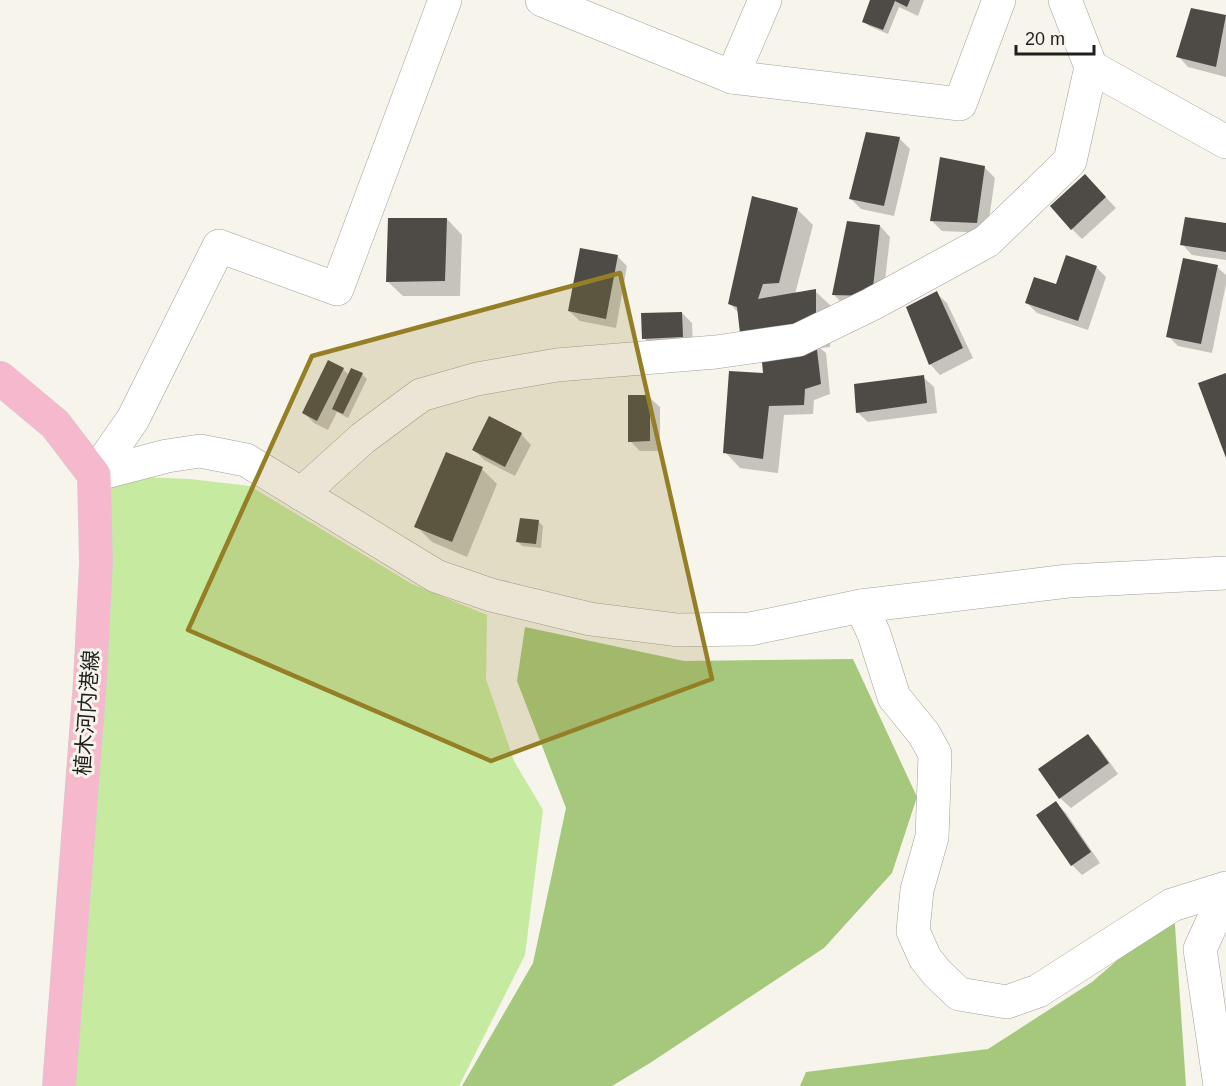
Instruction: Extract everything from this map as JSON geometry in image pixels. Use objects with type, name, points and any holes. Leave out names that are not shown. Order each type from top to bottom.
[{"type":"main road","points":[[0,378],[55,424],[94,475]]},
{"type":"main road","name":"植木河内港線","points":[[59,1086],[90,681],[96,563],[94,475]]},
{"type":"street","points":[[94,475],[133,419],[219,246],[337,288],[445,0]]},
{"type":"street","points":[[542,0],[732,77],[960,104],[999,0]]},
{"type":"street","points":[[732,77],[765,0]]},
{"type":"street","points":[[301,494],[363,438],[421,395],[477,379],[557,365],[716,352],[798,340],[872,304],[987,241],[1070,161],[1090,67],[1065,0]]},
{"type":"street","points":[[1090,67],[1226,142]]},
{"type":"street","points":[[94,475],[167,456],[200,451],[246,460],[436,576],[491,595],[590,619],[678,630],[750,629],[861,606],[1068,581],[1226,573]]},
{"type":"street","points":[[861,606],[874,634],[894,697],[924,734],[935,753],[932,837],[917,890],[913,931],[931,966],[959,994],[1007,1002],[1038,991],[1172,905],[1226,890]]},
{"type":"street","points":[[1220,1086],[1200,949],[1226,890]]},
{"type":"highlighted area","points":[[620,273],[712,679],[491,761],[188,630],[312,356]]},
{"type":"green space","points":[[94,475],[190,479],[250,486],[412,584],[487,615],[486,679],[514,761],[543,810],[525,955],[459,1086],[59,1086]]},
{"type":"green space","points":[[525,627],[684,661],[853,659],[917,797],[892,873],[824,948],[612,1086],[462,1086],[533,963],[566,808],[517,681]]},
{"type":"green space","points":[[1174,911],[1186,1086],[800,1086],[806,1072],[988,1049],[1092,982]]},
{"type":"building","points":[[870,0],[910,0],[907,7],[895,1],[883,30],[862,22]]},
{"type":"building","points":[[1191,8],[1226,15],[1216,67],[1176,57]]},
{"type":"building","points":[[866,132],[900,137],[884,206],[849,199]]},
{"type":"building","points":[[940,157],[985,166],[977,223],[930,221]]},
{"type":"building","points":[[1085,174],[1106,197],[1071,230],[1050,206]]},
{"type":"building","points":[[752,196],[798,208],[779,283],[763,284],[758,299],[816,289],[816,331],[741,342],[737,307],[728,304]]},
{"type":"building","points":[[1185,217],[1226,223],[1226,252],[1180,245]]},
{"type":"building","points":[[388,218],[447,218],[445,281],[386,282]]},
{"type":"building","points":[[847,221],[880,225],[872,296],[832,295]]},
{"type":"building","points":[[580,248],[618,255],[606,319],[568,311]]},
{"type":"building","points":[[1066,255],[1097,266],[1078,321],[1025,303],[1034,277],[1056,284]]},
{"type":"building","points":[[1183,258],[1218,265],[1201,344],[1166,337]]},
{"type":"building","points":[[937,291],[963,348],[929,365],[906,307]]},
{"type":"building","points":[[682,312],[683,337],[642,339],[641,313]]},
{"type":"building","points":[[816,341],[821,384],[805,389],[804,405],[769,406],[763,459],[723,453],[729,371],[763,373],[761,351]]},
{"type":"building","points":[[328,360],[344,368],[317,421],[302,413]]},
{"type":"building","points":[[351,368],[363,373],[343,414],[332,409]]},
{"type":"building","points":[[1226,373],[1226,458],[1198,383]]},
{"type":"building","points":[[924,375],[927,403],[856,413],[854,384]]},
{"type":"building","points":[[628,395],[650,395],[650,441],[628,442]]},
{"type":"building","points":[[489,416],[522,433],[505,467],[472,450]]},
{"type":"building","points":[[446,452],[483,467],[452,542],[414,527]]},
{"type":"building","points":[[520,518],[539,520],[536,544],[516,542]]},
{"type":"building","points":[[1088,734],[1109,763],[1059,799],[1038,769]]},
{"type":"building","points":[[1056,801],[1091,852],[1071,866],[1036,815]]}]
